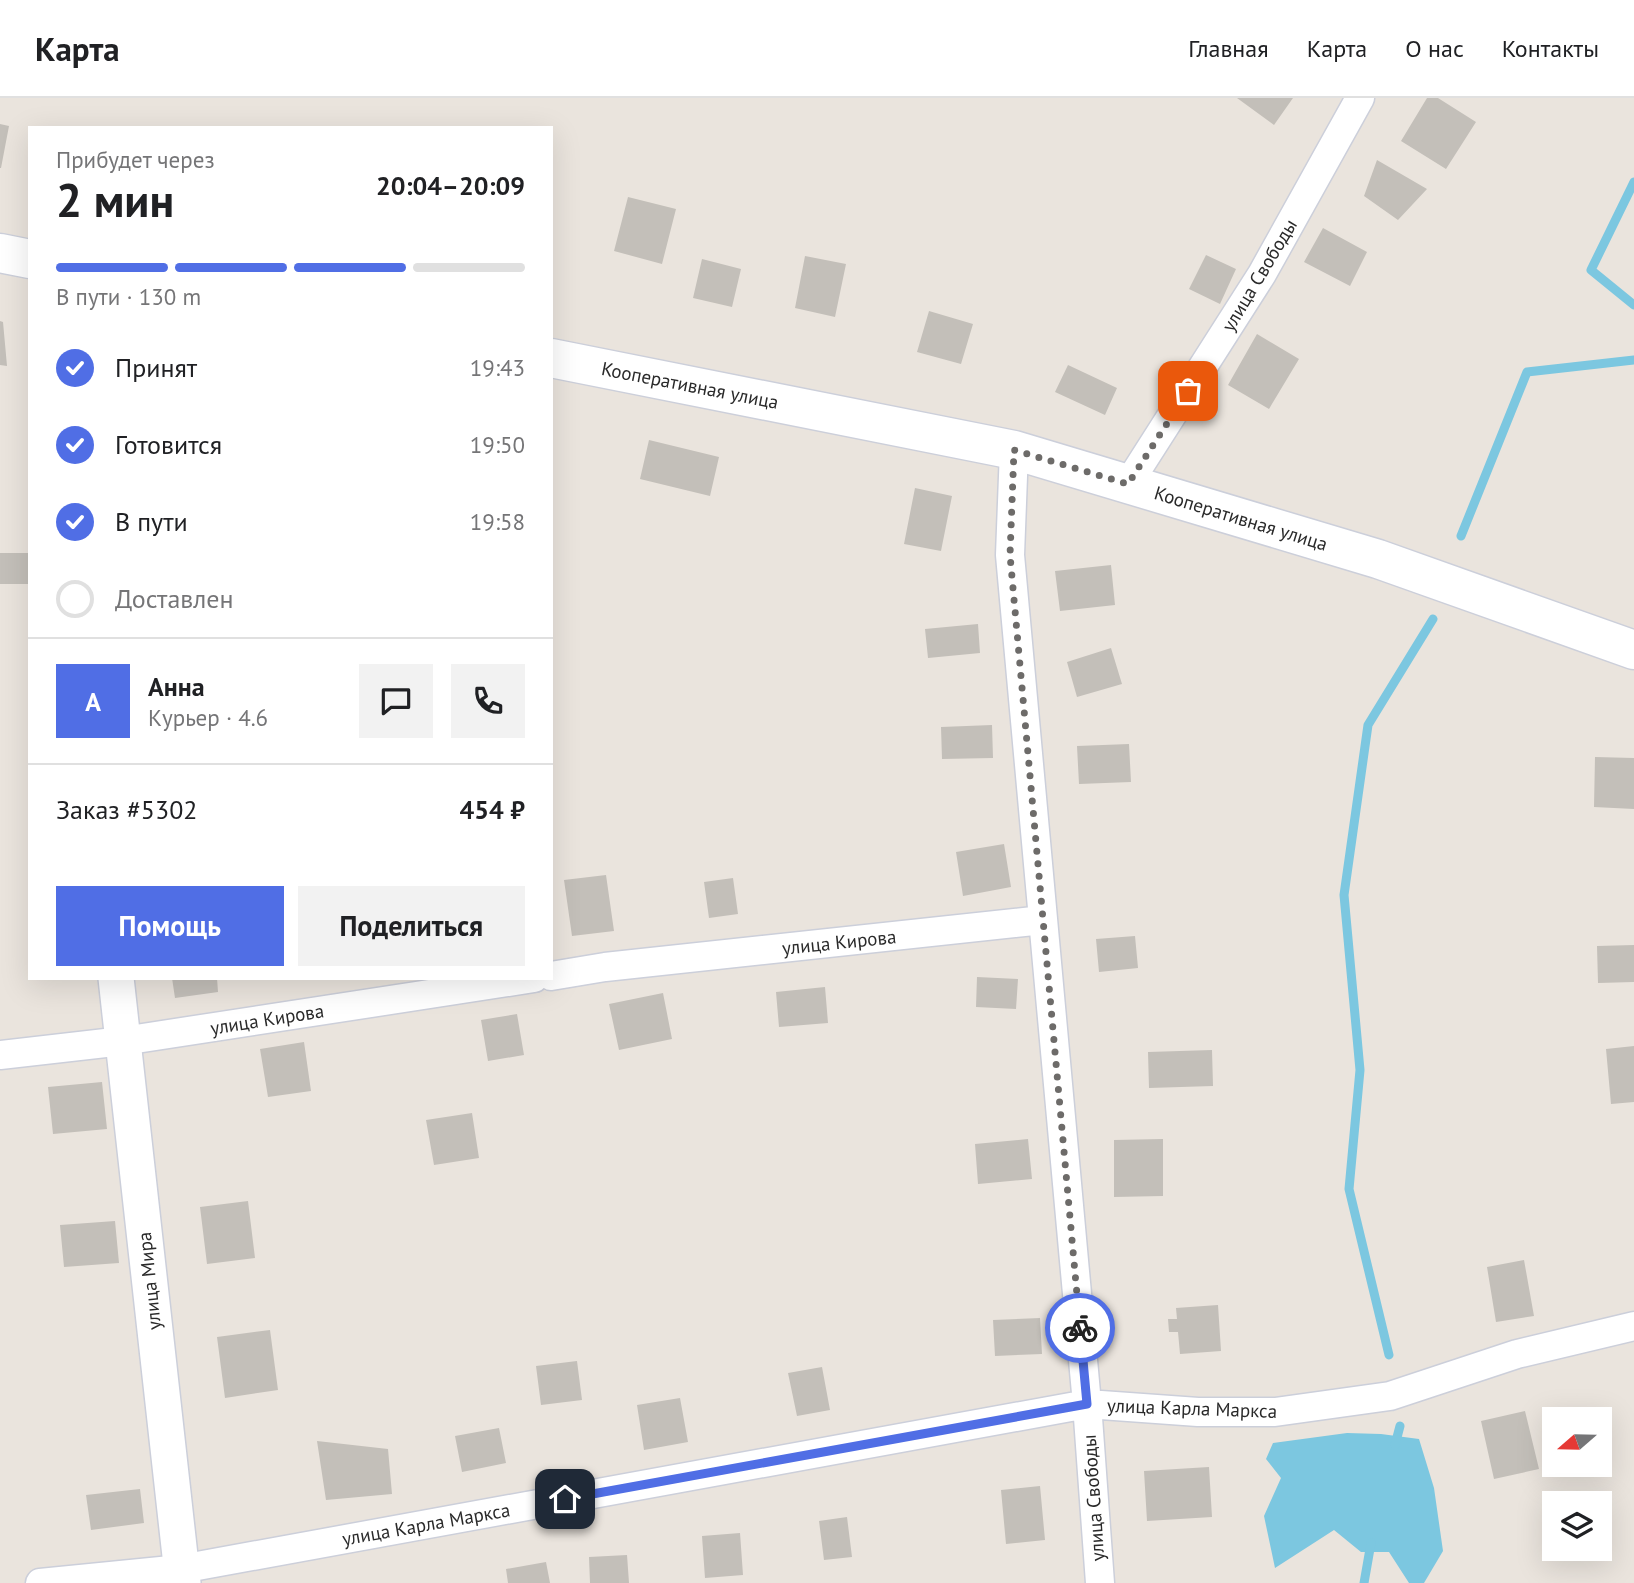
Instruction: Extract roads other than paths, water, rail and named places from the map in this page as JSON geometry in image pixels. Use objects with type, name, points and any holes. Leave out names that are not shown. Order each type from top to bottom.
[{"type":"main road","points":[[0,253],[28,259]]},
{"type":"main road","name":"Кооперативная улица","points":[[553,358],[1014,450],[1378,559],[1634,650]]},
{"type":"street","name":"улица Свободы","points":[[1128,484],[1262,274],[1360,98]]},
{"type":"street","name":"улица Свободы","points":[[1014,450],[1010,555],[1087,1404],[1100,1583]]},
{"type":"street","name":"улица Кирова","points":[[553,976],[605,967],[1043,920]]},
{"type":"street","name":"улица Мира","points":[[116,980],[182,1576]]},
{"type":"street","name":"улица Кирова","points":[[0,1055],[123,1041],[521,980]]},
{"type":"street","name":"улица Карла Маркса","points":[[40,1583],[182,1576],[1087,1404],[1198,1412],[1275,1412],[1390,1396],[1517,1354],[1634,1326]]},
{"type":"water","points":[[1347,1433],[1419,1439],[1434,1488],[1443,1551],[1424,1583],[1409,1583],[1389,1552],[1361,1552],[1334,1530],[1275,1568],[1264,1516],[1281,1478],[1266,1459],[1273,1443]]},
{"type":"waterway","points":[[1634,182],[1591,270],[1634,305]]},
{"type":"waterway","points":[[1461,536],[1527,372],[1634,360]]},
{"type":"waterway","points":[[1389,1355],[1349,1189],[1360,1070],[1344,895],[1368,725],[1433,619]]},
{"type":"waterway","points":[[1395,1445],[1400,1426]]},
{"type":"waterway","points":[[1364,1583],[1371,1543]]}]
